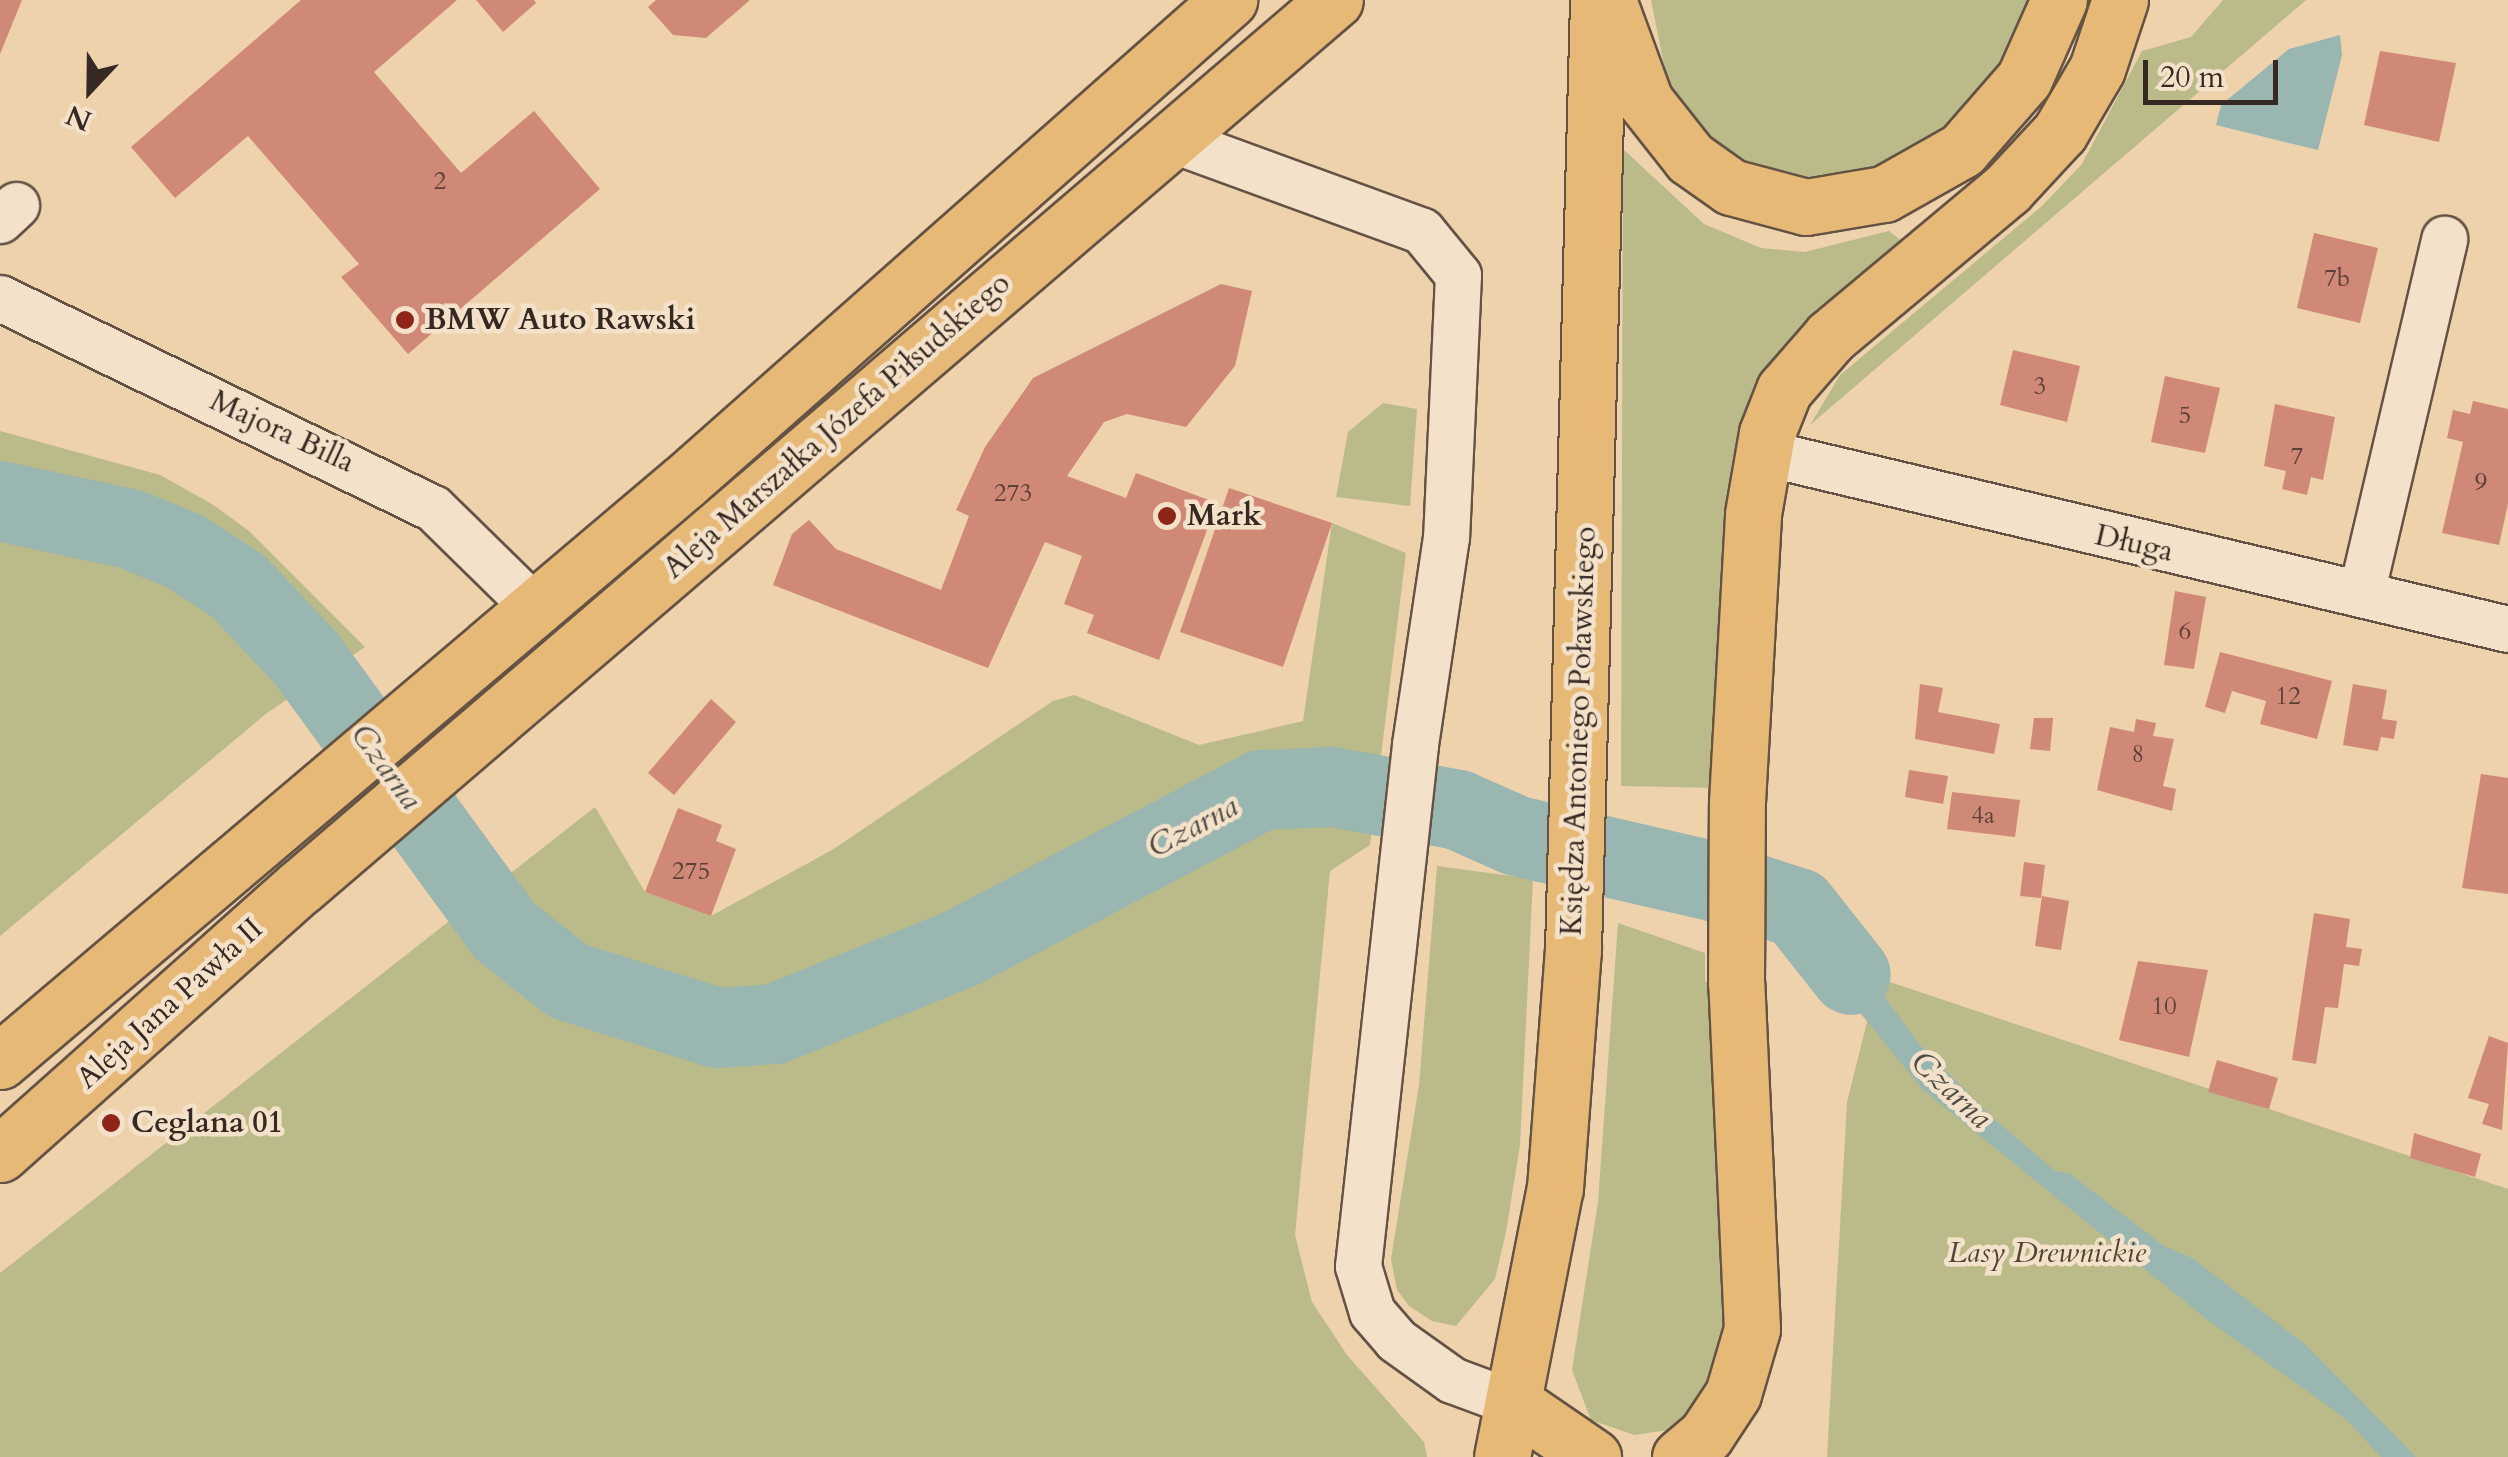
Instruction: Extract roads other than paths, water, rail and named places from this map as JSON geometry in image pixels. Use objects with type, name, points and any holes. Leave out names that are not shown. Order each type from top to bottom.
[{"type":"main road","points":[[1124,92],[1179,0]]},
{"type":"main road","name":"Aleja Marszałka Józefa Piłsudskiego","points":[[292,814],[535,608],[1229,0]]},
{"type":"main road","name":"Aleja Marszałka Józefa Piłsudskiego","points":[[340,853],[1335,0]]},
{"type":"main road","name":"Księdza Antoniego Poławskiego","points":[[1502,1457],[1555,1188],[1573,950],[1598,0]]},
{"type":"main road","points":[[1608,0],[1644,101],[1682,150],[1731,187],[1806,207],[1884,194],[1962,150],[2024,79],[2059,0]]},
{"type":"main road","points":[[1680,1457],[1706,1434],[1733,1394],[1752,1330],[1736,983],[1737,802],[1752,514],[1762,452],[1793,377],[1853,316],[2016,181],[2060,132],[2097,69],[2120,0]]},
{"type":"main road","name":"Aleja Jana Pawła II","points":[[0,1061],[292,814]]},
{"type":"main road","name":"Aleja Jana Pawła II","points":[[0,1154],[340,853]]},
{"type":"main road","points":[[1514,1402],[1593,1457]]},
{"type":"street","points":[[1171,139],[1422,231],[1458,275],[1446,537],[1415,744],[1358,1241],[1361,1282],[1372,1312],[1410,1352],[1452,1380],[1514,1402]]},
{"type":"street","points":[[2361,594],[2444,238]]},
{"type":"street","name":"Majora Billa","points":[[0,298],[433,508],[535,608]]},
{"type":"street","name":"Długa","points":[[1762,452],[2508,629]]},
{"type":"water","points":[[2340,35],[2342,55],[2318,150],[2216,125],[2221,105],[2289,49]]},
{"type":"water","points":[[1773,882],[1804,898],[1837,932],[1920,1045],[1992,1117],[2055,1171],[2069,1173],[2164,1246],[2192,1258],[2306,1345],[2416,1457],[2381,1457],[2346,1419],[2209,1321],[1922,1089],[1853,1004],[1816,944],[1774,911]]},
{"type":"waterway","name":"Czarna","points":[[0,501],[130,529],[184,551],[238,586],[305,657],[505,931],[568,981],[717,1028],[775,1024],[962,948],[1262,790],[1332,787],[1458,810],[1517,836],[1716,882],[1798,908],[1851,975]]},
{"type":"place","name":"BMW Auto Rawski","points":[[405,320]]},
{"type":"place","name":"Mark","points":[[1167,516]]},
{"type":"place","name":"Ceglana 01","points":[[111,1123]]},
{"type":"park label","name":"Lasy Drewnickie","points":[[2047,1253]]}]
